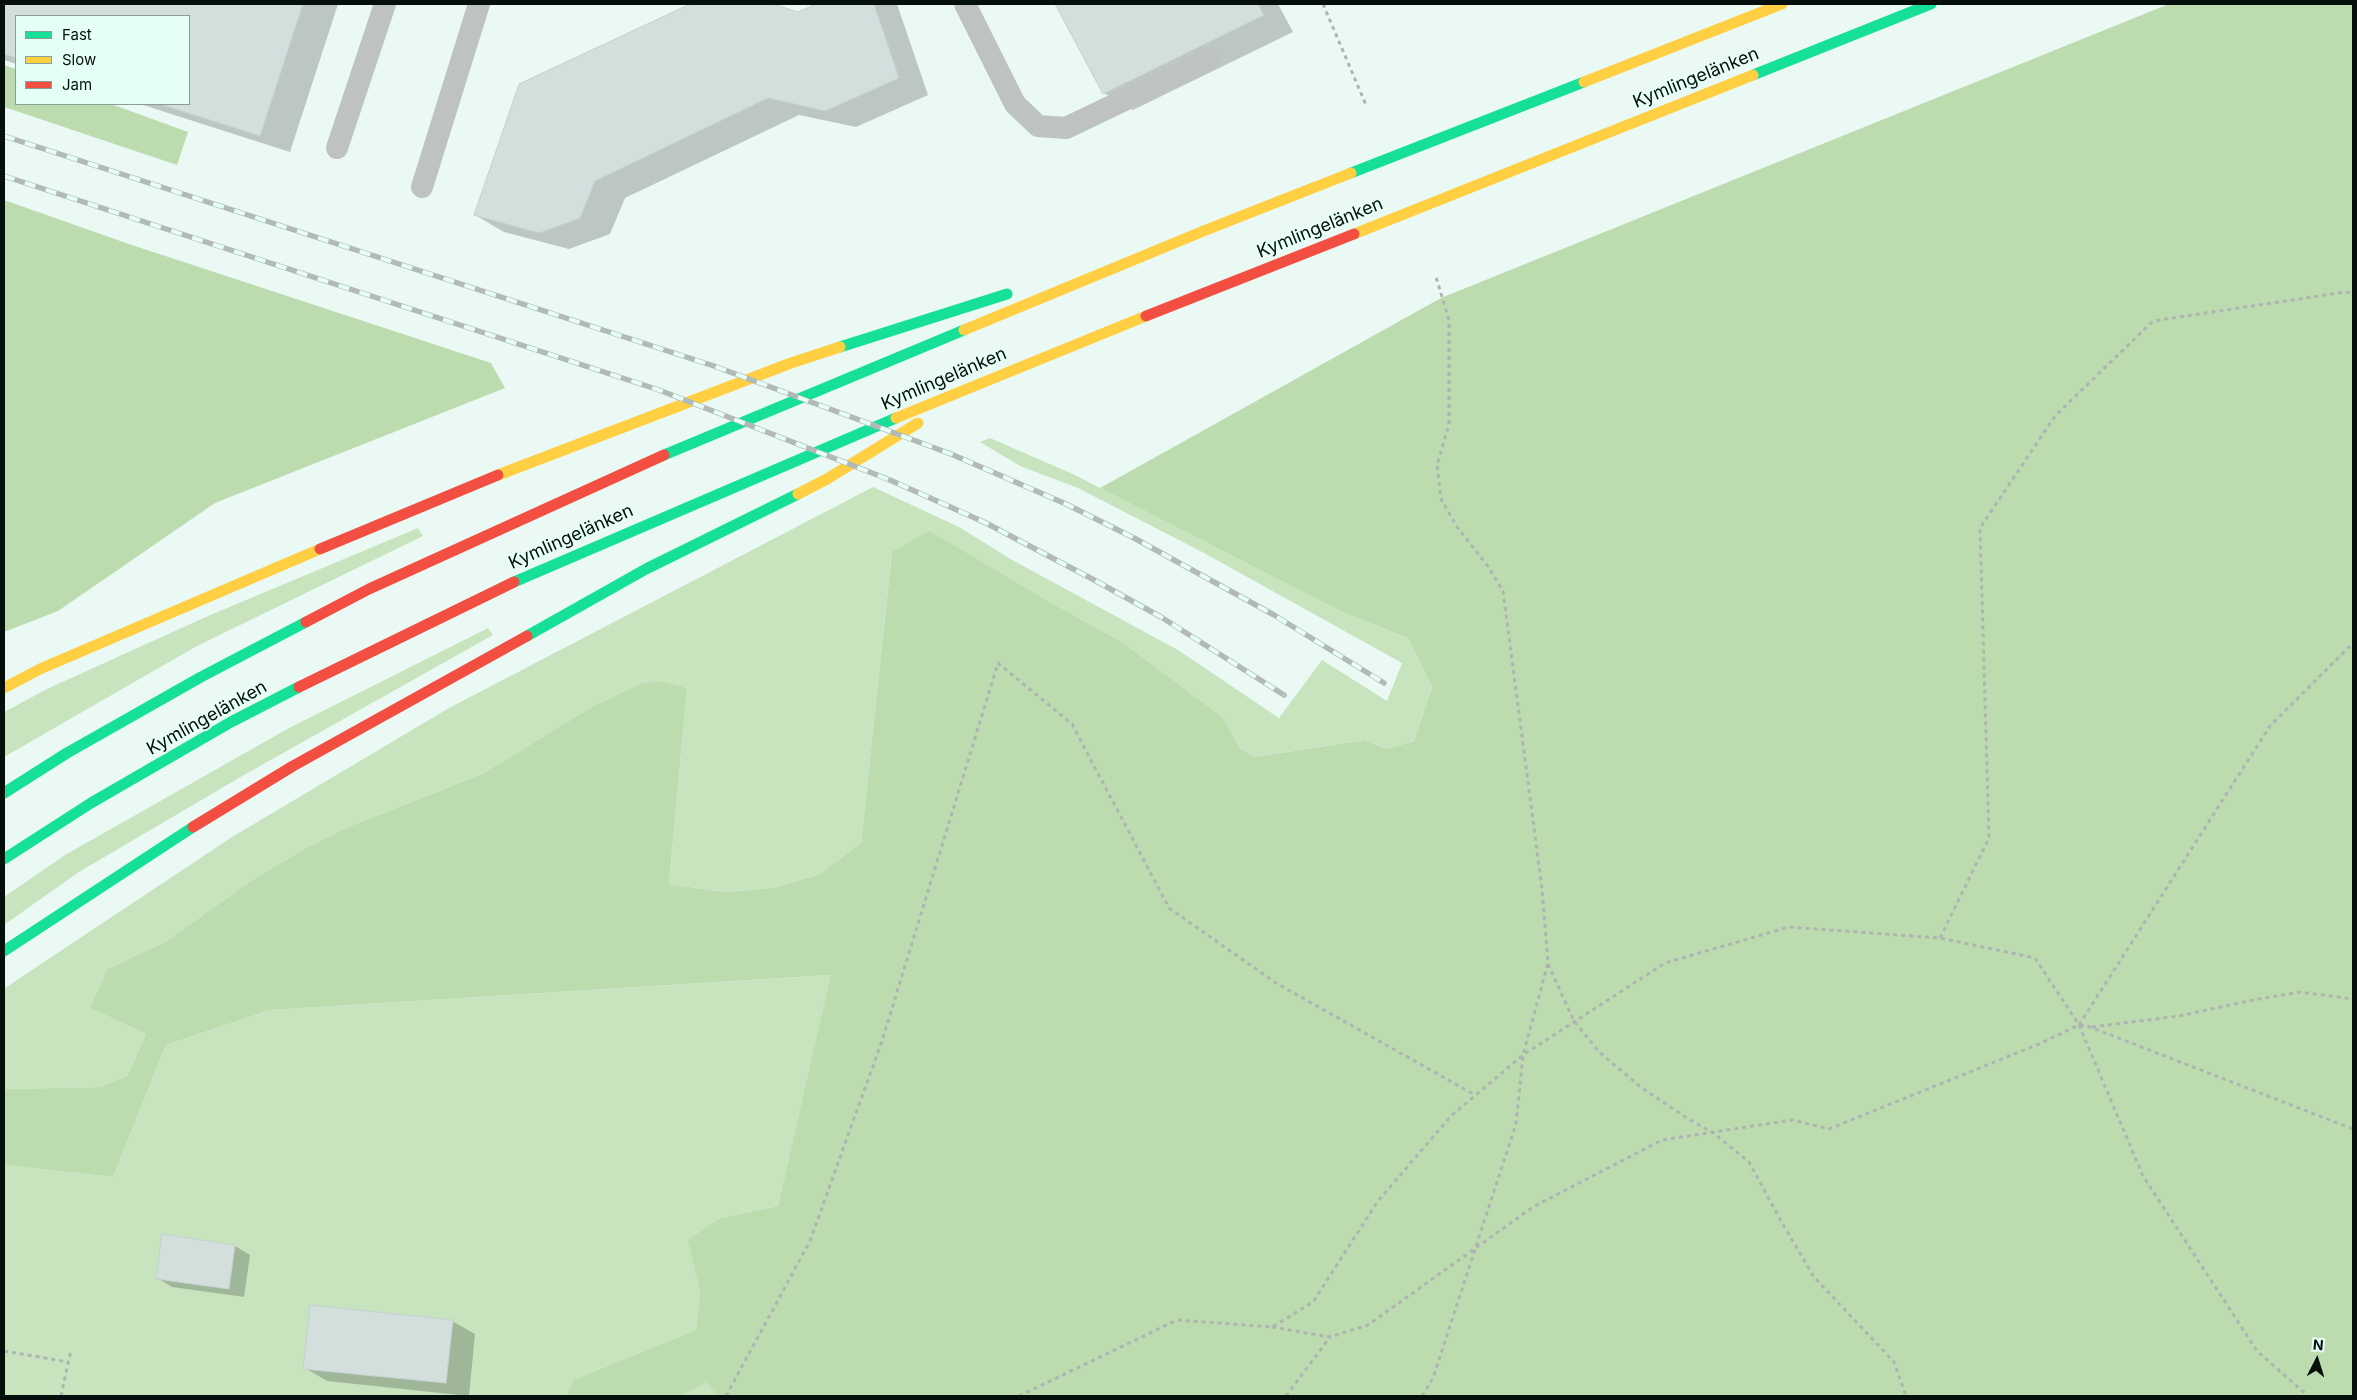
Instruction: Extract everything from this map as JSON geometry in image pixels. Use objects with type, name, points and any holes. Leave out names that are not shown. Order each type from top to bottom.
[{"type":"highway","name":"Kymlingelänken","points":[[4,793],[66,753],[202,677],[369,589],[706,436],[1206,230],[1782,4]]},
{"type":"highway","name":"Kymlingelänken","points":[[4,859],[91,803],[231,722],[390,641],[546,566],[996,376],[1931,4]]},
{"type":"highway","points":[[1065,275],[1206,230]]},
{"type":"highway","points":[[4,688],[40,669],[462,489],[791,363],[1018,290]]},
{"type":"highway","points":[[4,951],[168,842],[293,766],[646,569],[827,479],[996,376]]},
{"type":"lane","points":[[337,148],[385,4]]},
{"type":"lane","points":[[422,187],[479,4]]},
{"type":"lane","points":[[965,4],[1015,104],[1038,126],[1066,128],[1208,60]]},
{"type":"path","points":[[1323,4],[1366,105]]},
{"type":"path","points":[[1436,277],[1449,320],[1449,424],[1437,465],[1441,499],[1457,527],[1487,564],[1503,590],[1542,889],[1548,963],[1574,1021],[1599,1052],[1642,1088],[1690,1120],[1712,1132],[1750,1162],[1781,1221],[1814,1277],[1894,1362],[1906,1396]]},
{"type":"path","points":[[1940,938],[1989,838],[1980,528],[2055,416],[2153,321],[2345,292],[2353,294]]},
{"type":"path","points":[[1019,1396],[1177,1320],[1272,1327],[1330,1337],[1368,1325],[1533,1207],[1662,1140],[1792,1120],[1829,1129],[2039,1044],[2079,1025],[2270,726],[2353,643]]},
{"type":"path","points":[[726,1396],[810,1241],[882,1041],[998,663],[1072,724],[1169,908],[1276,983],[1475,1095]]},
{"type":"path","points":[[1272,1327],[1313,1302],[1378,1200],[1451,1116],[1523,1055],[1666,963],[1789,927],[1940,938],[2035,958],[2079,1025],[2143,1176],[2257,1351],[2308,1396]]},
{"type":"path","points":[[1422,1396],[1433,1378],[1516,1124],[1523,1055],[1548,963]]},
{"type":"path","points":[[2090,1027],[2179,1016],[2300,992],[2353,999]]},
{"type":"path","points":[[2079,1025],[2090,1027],[2353,1129]]},
{"type":"path","points":[[1286,1396],[1330,1337]]},
{"type":"path","points":[[61,1396],[71,1350]]},
{"type":"path","points":[[4,1351],[68,1362]]},
{"type":"green space","points":[[2169,4],[2353,4],[2353,1396],[718,1396],[706,1382],[682,1396],[566,1396],[573,1380],[696,1330],[700,1292],[688,1240],[720,1218],[778,1206],[831,975],[270,1010],[166,1045],[113,1177],[4,1165],[4,1089],[100,1087],[127,1076],[146,1034],[90,1008],[107,969],[165,942],[248,883],[302,850],[350,826],[480,775],[595,705],[642,683],[663,682],[687,688],[669,884],[724,892],[773,888],[820,874],[861,843],[892,552],[929,531],[1122,642],[1223,717],[1240,748],[1254,757],[1364,740],[1386,749],[1414,741],[1432,687],[1408,638],[1342,612],[1100,488],[1441,298]]},
{"type":"green space","points":[[4,65],[15,69],[15,105],[114,105],[188,132],[177,165],[4,107]]},
{"type":"green space","points":[[4,200],[129,244],[491,363],[505,388],[215,503],[58,611],[4,632]]},
{"type":"green space","points":[[990,438],[1075,475],[1342,612],[1408,638],[1432,687],[1414,741],[1386,749],[1363,740],[1254,757],[1240,748],[1223,717],[1122,642],[1041,597],[892,552],[861,843],[820,874],[773,888],[724,892],[669,884],[687,688],[642,683],[595,705],[480,775],[350,826],[302,850],[248,883],[165,942],[107,969],[90,1008],[146,1034],[127,1076],[100,1087],[4,1089],[4,989],[232,837],[449,708],[873,487],[959,527],[1014,561],[1178,650],[1279,718],[1322,660],[1387,701],[1402,663],[1204,553],[1078,488],[1020,466],[980,442]]},
{"type":"green space","points":[[418,528],[423,536],[197,646],[4,757],[4,712],[49,688],[208,616]]},
{"type":"green space","points":[[488,628],[493,635],[244,775],[79,872],[4,925],[4,897],[65,855],[289,728]]},
{"type":"green space","points":[[832,975],[778,1206],[720,1218],[689,1240],[700,1292],[696,1330],[573,1380],[566,1396],[4,1396],[4,1165],[113,1177],[166,1045],[270,1010]]},
{"type":"green space","points":[[706,1381],[718,1396],[682,1396]]},
{"type":"building","points":[[4,4],[303,4],[260,136],[163,105],[190,105],[190,15],[15,15],[15,58],[4,54]]},
{"type":"building","points":[[690,4],[773,4],[798,12],[816,4],[874,4],[899,78],[825,111],[768,98],[595,181],[580,218],[539,233],[474,215],[519,84]]},
{"type":"building","points":[[1055,4],[1258,4],[1264,15],[1103,94]]},
{"type":"building","points":[[162,1234],[235,1245],[229,1289],[156,1279]]},
{"type":"building","points":[[310,1305],[453,1320],[446,1383],[303,1369]]},
{"type":"railway","points":[[4,136],[714,366],[951,454],[1066,504],[1134,538],[1274,615],[1384,683]]},
{"type":"railway","points":[[4,176],[659,390],[890,480],[986,523],[1096,581],[1161,617],[1284,695]]},
{"type":"traffic: fast","points":[[1753,75],[1931,4]]},
{"type":"traffic: fast","points":[[1351,173],[1584,82]]},
{"type":"traffic: fast","points":[[840,347],[1007,294]]},
{"type":"traffic: fast","points":[[664,455],[964,330]]},
{"type":"traffic: fast","points":[[514,582],[896,418]]},
{"type":"traffic: fast","points":[[527,636],[646,569],[798,494]]},
{"type":"traffic: fast","points":[[4,793],[67,753],[201,677],[306,622]]},
{"type":"traffic: fast","points":[[4,859],[91,803],[231,722],[299,687]]},
{"type":"traffic: fast","points":[[4,951],[193,827]]},
{"type":"traffic: slow","points":[[1584,82],[1782,4]]},
{"type":"traffic: slow","points":[[1354,234],[1753,75]]},
{"type":"traffic: slow","points":[[964,330],[1206,230],[1351,173]]},
{"type":"traffic: slow","points":[[896,418],[1146,316]]},
{"type":"traffic: slow","points":[[498,475],[791,363],[840,347]]},
{"type":"traffic: slow","points":[[798,494],[827,479],[918,423]]},
{"type":"traffic: slow","points":[[4,688],[40,669],[320,549]]},
{"type":"traffic: jam","points":[[1146,316],[1354,234]]},
{"type":"traffic: jam","points":[[306,622],[369,589],[664,455]]},
{"type":"traffic: jam","points":[[320,549],[498,475]]},
{"type":"traffic: jam","points":[[299,687],[514,582]]},
{"type":"traffic: jam","points":[[193,827],[293,766],[527,636]]}]
